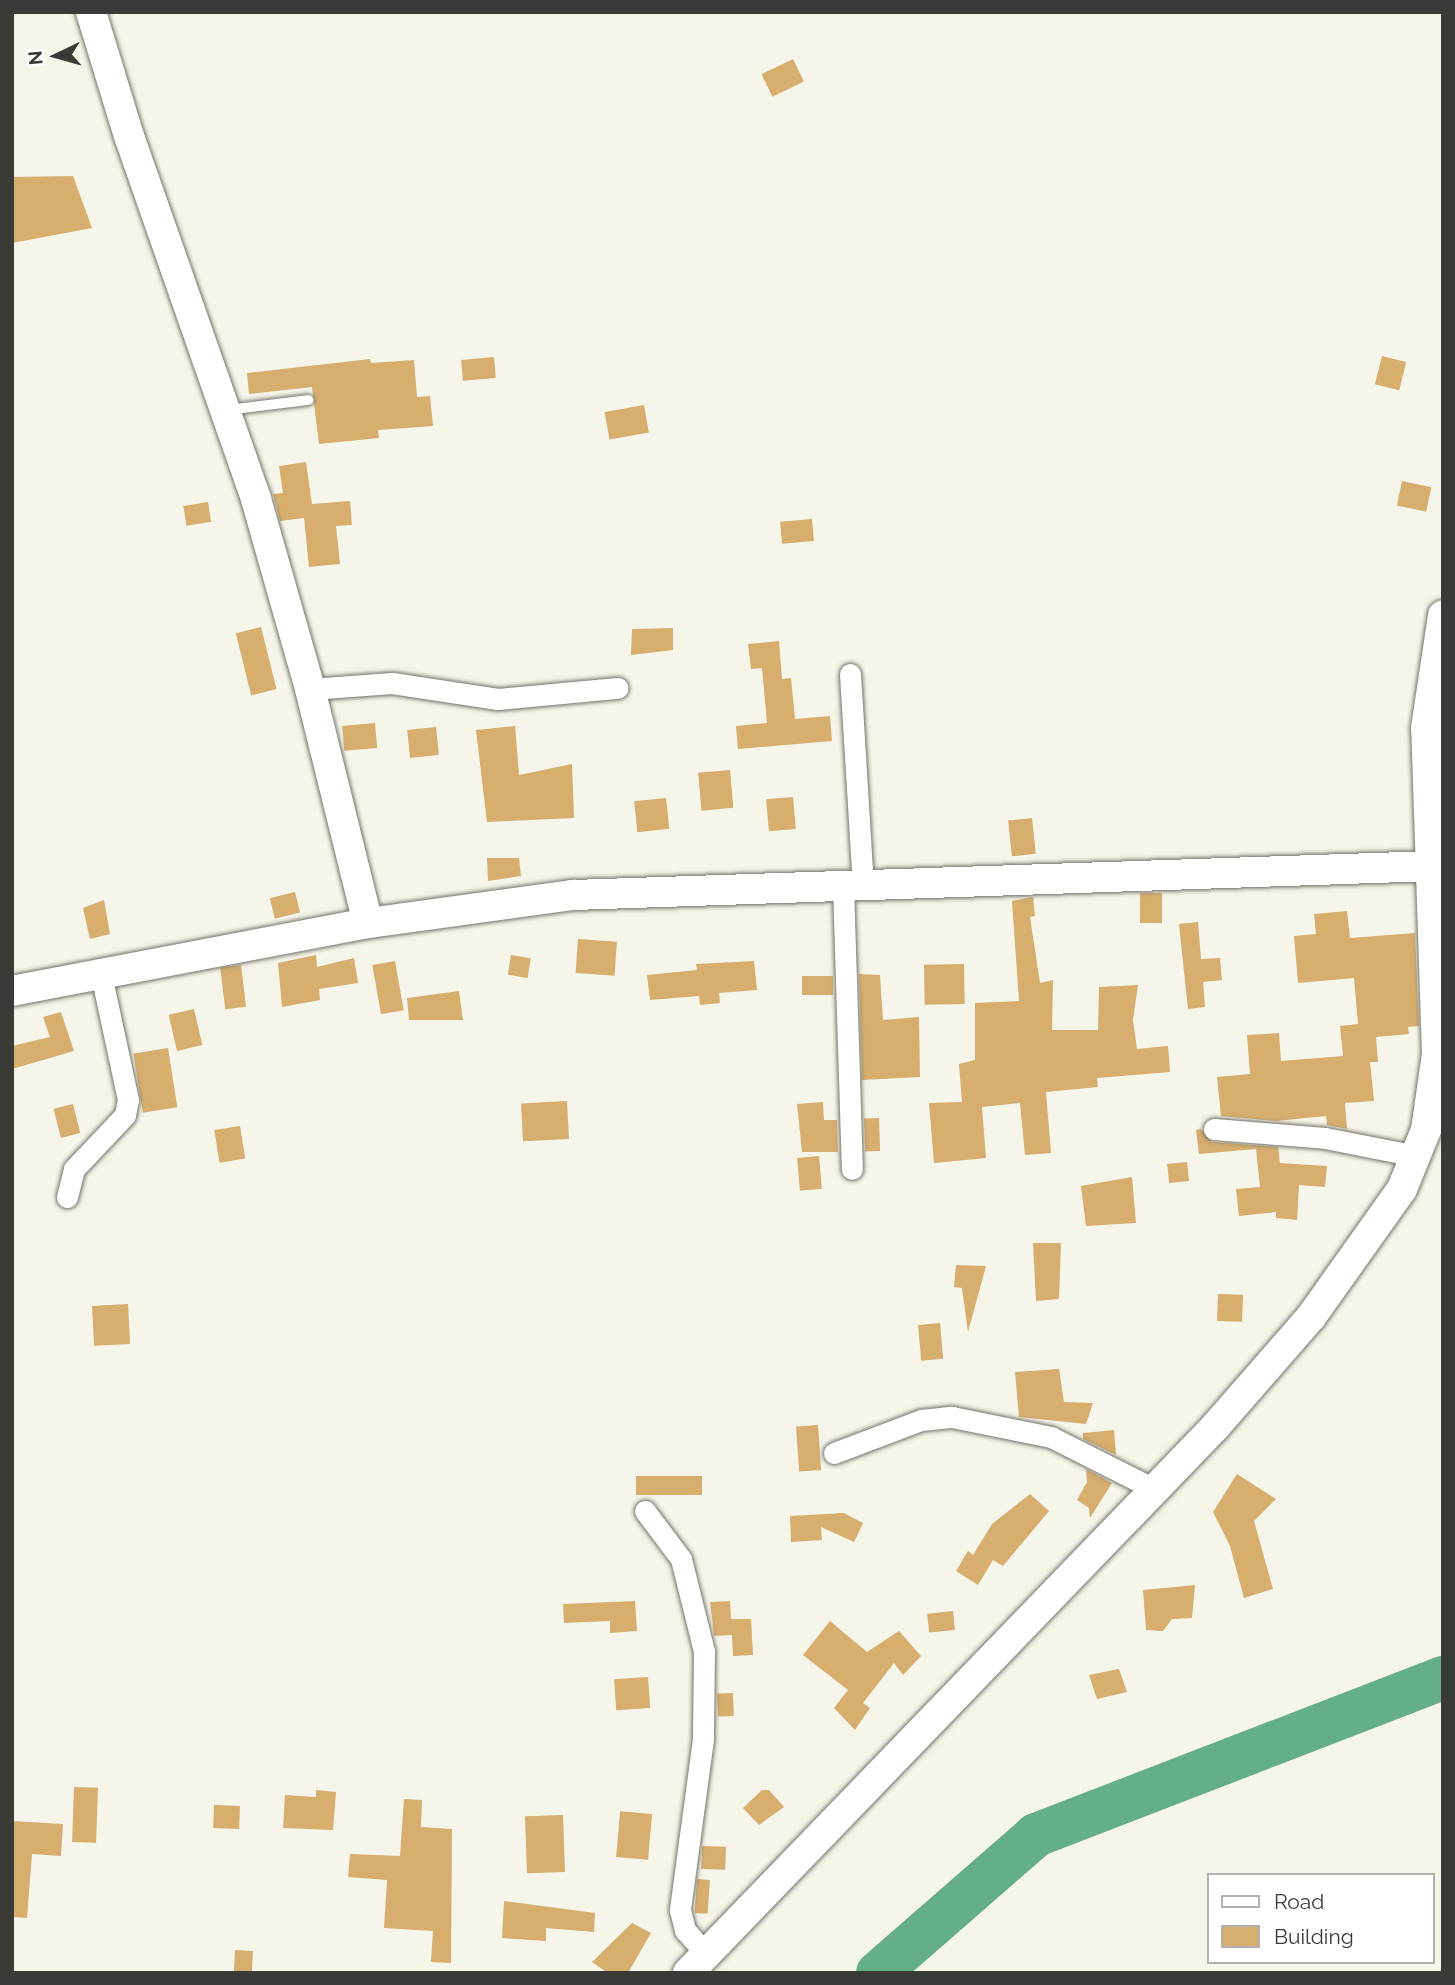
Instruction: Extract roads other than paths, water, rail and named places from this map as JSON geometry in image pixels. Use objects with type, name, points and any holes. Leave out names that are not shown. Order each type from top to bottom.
[{"type":"street","points":[[91,12],[141,173],[227,410],[310,689],[368,923]]},
{"type":"street","points":[[645,1511],[681,1559],[704,1651],[703,1740],[680,1910],[697,1963],[1156,1490],[1332,1290],[1387,1215],[1426,1130],[1437,1054],[1426,728],[1443,615]]},
{"type":"street","points":[[850,674],[853,886],[852,1169]]},
{"type":"street","points":[[310,689],[392,683],[498,699],[617,688]]},
{"type":"street","points":[[12,991],[368,923],[573,895],[1432,866]]},
{"type":"street","points":[[67,1197],[74,1169],[125,1115],[128,1100],[101,974]]},
{"type":"street","points":[[1214,1129],[1325,1138],[1416,1156]]},
{"type":"street","points":[[834,1453],[921,1420],[952,1417],[1051,1437],[1156,1490]]},
{"type":"lane","points":[[227,410],[309,400]]},
{"type":"waterway","points":[[878,1973],[1036,1835],[1443,1678]]}]
